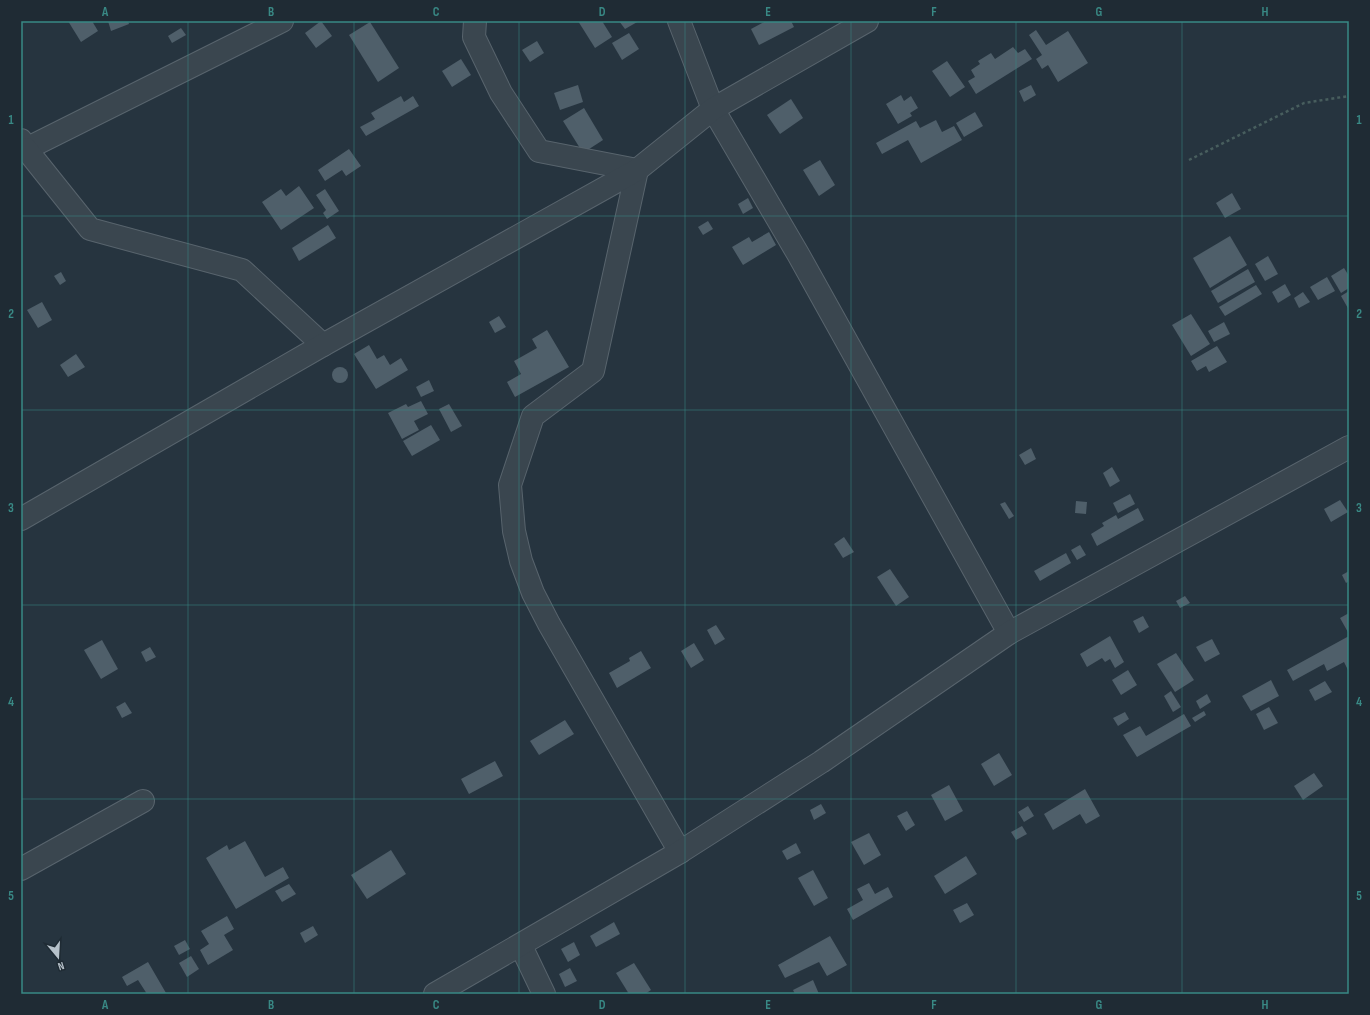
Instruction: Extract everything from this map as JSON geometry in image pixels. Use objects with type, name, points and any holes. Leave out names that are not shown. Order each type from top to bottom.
[{"type":"street","points":[[282,21],[24,144],[90,229],[242,270],[323,345]]},
{"type":"street","points":[[475,21],[474,37],[501,93],[539,151],[637,170]]},
{"type":"street","points":[[679,21],[713,109],[798,254],[1009,633]]},
{"type":"street","points":[[21,519],[323,345],[637,170],[713,109],[867,21]]},
{"type":"street","points":[[637,170],[593,371],[533,416],[510,485],[514,531],[521,561],[533,593],[578,676],[680,852]]},
{"type":"street","points":[[435,994],[521,946],[680,852],[821,762],[1009,633],[1349,447]]},
{"type":"street","points":[[21,869],[143,801]]},
{"type":"street","points":[[521,946],[544,994]]},
{"type":"path","points":[[1189,160],[1304,103],[1349,96]]},
{"type":"building","points":[[68,21],[92,21],[98,31],[81,42]]},
{"type":"building","points":[[108,21],[128,21],[129,24],[111,31]]},
{"type":"building","points":[[321,21],[332,36],[316,48],[305,33]]},
{"type":"building","points":[[578,21],[602,21],[612,37],[595,48]]},
{"type":"building","points":[[619,21],[639,21],[625,29]]},
{"type":"building","points":[[766,21],[791,21],[794,27],[759,45],[751,29]]},
{"type":"building","points":[[370,22],[399,68],[378,82],[349,35]]},
{"type":"building","points":[[181,28],[186,35],[172,43],[168,36]]},
{"type":"building","points":[[1036,30],[1046,45],[1068,31],[1088,63],[1058,82],[1048,65],[1042,69],[1036,59],[1042,55],[1029,35]]},
{"type":"building","points":[[629,33],[639,49],[622,60],[612,43]]},
{"type":"building","points":[[537,41],[544,53],[530,62],[522,50]]},
{"type":"building","points":[[1013,47],[1018,53],[1025,49],[1032,59],[976,94],[968,81],[975,77],[971,70],[980,64],[978,61],[991,53],[995,59]]},
{"type":"building","points":[[461,59],[471,75],[452,87],[442,71]]},
{"type":"building","points":[[947,61],[965,87],[950,97],[932,71]]},
{"type":"building","points":[[578,85],[583,102],[560,110],[554,93]]},
{"type":"building","points":[[1031,85],[1036,95],[1024,102],[1019,91]]},
{"type":"building","points":[[901,95],[904,101],[911,96],[918,108],[910,113],[912,116],[898,124],[886,104]]},
{"type":"building","points":[[401,96],[404,102],[413,96],[419,106],[366,136],[360,127],[375,119],[371,113]]},
{"type":"building","points":[[791,99],[803,118],[780,134],[767,115]]},
{"type":"building","points":[[584,108],[603,140],[583,153],[563,121]]},
{"type":"building","points":[[975,112],[983,126],[964,137],[956,123]]},
{"type":"building","points":[[936,120],[942,132],[954,126],[962,140],[921,163],[908,140],[882,154],[876,143],[916,121],[920,128]]},
{"type":"building","points":[[349,149],[361,166],[346,176],[342,170],[325,181],[318,170]]},
{"type":"building","points":[[820,160],[835,185],[819,196],[803,170]]},
{"type":"building","points":[[299,186],[314,208],[281,230],[262,202],[281,189],[286,196]]},
{"type":"building","points":[[325,189],[339,211],[327,219],[323,213],[326,210],[316,195]]},
{"type":"building","points":[[1232,193],[1241,209],[1225,218],[1216,203]]},
{"type":"building","points":[[748,198],[753,208],[743,214],[738,204]]},
{"type":"building","points":[[708,221],[713,229],[703,235],[698,227]]},
{"type":"building","points":[[328,225],[336,238],[299,261],[292,248]]},
{"type":"building","points":[[769,232],[776,245],[743,265],[732,247],[749,237],[752,242]]},
{"type":"building","points":[[1230,236],[1247,265],[1210,288],[1193,258]]},
{"type":"building","points":[[1268,256],[1278,274],[1265,281],[1255,264]]},
{"type":"building","points":[[1344,268],[1349,276],[1349,288],[1341,293],[1331,276]]},
{"type":"building","points":[[1248,269],[1255,282],[1218,303],[1211,291]]},
{"type":"building","points":[[61,272],[66,281],[60,285],[54,276]]},
{"type":"building","points":[[1327,277],[1335,291],[1318,300],[1310,287]]},
{"type":"building","points":[[1285,284],[1291,295],[1278,303],[1272,292]]},
{"type":"building","points":[[1256,285],[1262,294],[1225,316],[1219,307]]},
{"type":"building","points":[[1349,291],[1349,310],[1341,296]]},
{"type":"building","points":[[1303,292],[1310,302],[1299,308],[1294,298]]},
{"type":"building","points":[[42,302],[52,320],[38,328],[27,310]]},
{"type":"building","points":[[1191,314],[1210,344],[1191,356],[1172,325]]},
{"type":"building","points":[[499,316],[506,327],[495,333],[489,322]]},
{"type":"building","points":[[1224,322],[1230,334],[1214,342],[1208,331]]},
{"type":"building","points":[[547,330],[569,367],[515,397],[507,382],[521,374],[514,361],[537,348],[532,339]]},
{"type":"building","points":[[369,345],[377,359],[384,355],[390,365],[401,358],[408,370],[376,389],[354,354]]},
{"type":"building","points":[[1217,346],[1227,362],[1209,372],[1206,366],[1197,371],[1191,361]]},
{"type":"building","points":[[76,354],[85,367],[68,377],[60,365]]},
{"type":"building","points":[[340,367],[346,369],[348,375],[346,381],[340,383],[334,381],[332,375],[334,369]]},
{"type":"building","points":[[429,380],[434,391],[421,397],[416,387]]},
{"type":"building","points":[[421,401],[428,414],[414,421],[419,430],[402,439],[388,413],[406,404],[408,407]]},
{"type":"building","points":[[449,404],[462,426],[451,432],[439,409]]},
{"type":"building","points":[[431,425],[440,440],[412,456],[403,441]]},
{"type":"building","points":[[1031,448],[1036,459],[1025,465],[1019,455]]},
{"type":"building","points":[[1112,467],[1120,481],[1110,487],[1103,473]]},
{"type":"building","points":[[1130,494],[1135,504],[1118,513],[1113,503]]},
{"type":"building","points":[[1340,500],[1348,512],[1331,522],[1324,509]]},
{"type":"building","points":[[1076,501],[1087,502],[1086,514],[1075,513]]},
{"type":"building","points":[[1005,502],[1014,516],[1009,519],[1000,504]]},
{"type":"building","points":[[1138,508],[1144,520],[1097,546],[1091,534],[1104,526],[1102,523],[1116,515],[1118,519]]},
{"type":"building","points":[[844,537],[854,552],[843,558],[834,544]]},
{"type":"building","points":[[1080,545],[1086,555],[1077,560],[1071,550]]},
{"type":"building","points":[[1066,553],[1071,563],[1040,581],[1034,571]]},
{"type":"building","points":[[890,569],[909,597],[896,606],[877,577]]},
{"type":"building","points":[[1349,571],[1349,581],[1346,583],[1342,575]]},
{"type":"building","points":[[1185,596],[1190,603],[1180,608],[1176,601]]},
{"type":"building","points":[[1349,613],[1349,634],[1340,618]]},
{"type":"building","points":[[1143,616],[1149,627],[1139,633],[1133,621]]},
{"type":"building","points":[[716,625],[725,639],[715,645],[707,630]]},
{"type":"building","points":[[1110,636],[1124,662],[1115,668],[1110,659],[1105,662],[1102,658],[1087,667],[1080,654]]},
{"type":"building","points":[[1349,636],[1349,672],[1344,662],[1327,671],[1324,664],[1293,681],[1287,670]]},
{"type":"building","points":[[1212,639],[1220,654],[1205,662],[1196,647]]},
{"type":"building","points":[[102,640],[118,669],[101,679],[84,650]]},
{"type":"building","points":[[694,643],[704,660],[691,668],[681,651]]},
{"type":"building","points":[[150,647],[156,657],[146,662],[141,652]]},
{"type":"building","points":[[641,651],[651,668],[617,688],[609,673],[630,661],[629,658]]},
{"type":"building","points":[[1176,653],[1194,680],[1175,692],[1157,664]]},
{"type":"building","points":[[1128,670],[1137,685],[1121,695],[1112,680]]},
{"type":"building","points":[[1271,680],[1279,696],[1251,711],[1242,696]]},
{"type":"building","points":[[1325,681],[1332,692],[1315,701],[1309,690]]},
{"type":"building","points":[[1171,691],[1181,707],[1173,712],[1164,696]]},
{"type":"building","points":[[1207,694],[1211,702],[1200,709],[1196,701]]},
{"type":"building","points":[[125,702],[132,713],[122,718],[116,707]]},
{"type":"building","points":[[1269,707],[1278,723],[1264,730],[1256,714]]},
{"type":"building","points":[[1204,711],[1206,715],[1195,722],[1192,718]]},
{"type":"building","points":[[1125,712],[1129,719],[1118,726],[1113,718]]},
{"type":"building","points":[[1184,714],[1191,726],[1137,757],[1123,735],[1140,726],[1146,736]]},
{"type":"building","points":[[565,720],[574,734],[539,755],[530,741]]},
{"type":"building","points":[[999,753],[1012,775],[994,786],[981,764]]},
{"type":"building","points":[[495,761],[503,776],[469,794],[461,779]]},
{"type":"building","points":[[1314,773],[1323,786],[1303,800],[1294,786]]},
{"type":"building","points":[[949,785],[963,811],[945,821],[931,795]]},
{"type":"building","points":[[1085,789],[1100,816],[1086,824],[1080,814],[1053,830],[1044,814]]},
{"type":"building","points":[[821,804],[826,813],[814,820],[810,810]]},
{"type":"building","points":[[1028,806],[1034,816],[1024,822],[1018,812]]},
{"type":"building","points":[[907,811],[915,825],[906,831],[897,816]]},
{"type":"building","points":[[1022,826],[1027,834],[1016,840],[1011,832]]},
{"type":"building","points":[[869,833],[881,855],[864,865],[851,842]]},
{"type":"building","points":[[245,841],[265,877],[283,867],[289,878],[236,909],[206,858],[227,845],[229,850]]},
{"type":"building","points":[[796,843],[801,853],[787,860],[782,851]]},
{"type":"building","points":[[391,850],[406,874],[367,899],[351,875]]},
{"type":"building","points":[[966,856],[977,874],[945,894],[934,876]]},
{"type":"building","points":[[813,870],[828,898],[814,906],[798,878]]},
{"type":"building","points":[[869,883],[875,894],[888,887],[893,897],[853,920],[847,909],[863,900],[857,889]]},
{"type":"building","points":[[289,884],[296,894],[282,902],[275,891]]},
{"type":"building","points":[[967,903],[974,915],[960,923],[953,910]]},
{"type":"building","points":[[227,916],[234,929],[224,935],[233,950],[208,965],[200,950],[209,944],[201,931]]},
{"type":"building","points":[[614,922],[620,934],[596,947],[590,936]]},
{"type":"building","points":[[313,926],[318,935],[305,943],[300,933]]},
{"type":"building","points":[[830,936],[847,965],[827,976],[819,962],[785,978],[778,965]]},
{"type":"building","points":[[185,940],[190,949],[179,955],[174,946]]},
{"type":"building","points":[[574,942],[580,955],[568,962],[561,949]]},
{"type":"building","points":[[191,956],[199,969],[187,977],[179,963]]},
{"type":"building","points":[[148,962],[166,993],[165,994],[147,994],[138,980],[127,986],[122,977]]},
{"type":"building","points":[[634,963],[651,990],[645,994],[629,994],[616,973]]},
{"type":"building","points":[[570,968],[577,981],[565,987],[559,974]]},
{"type":"building","points":[[813,980],[819,994],[795,994],[793,990]]}]
